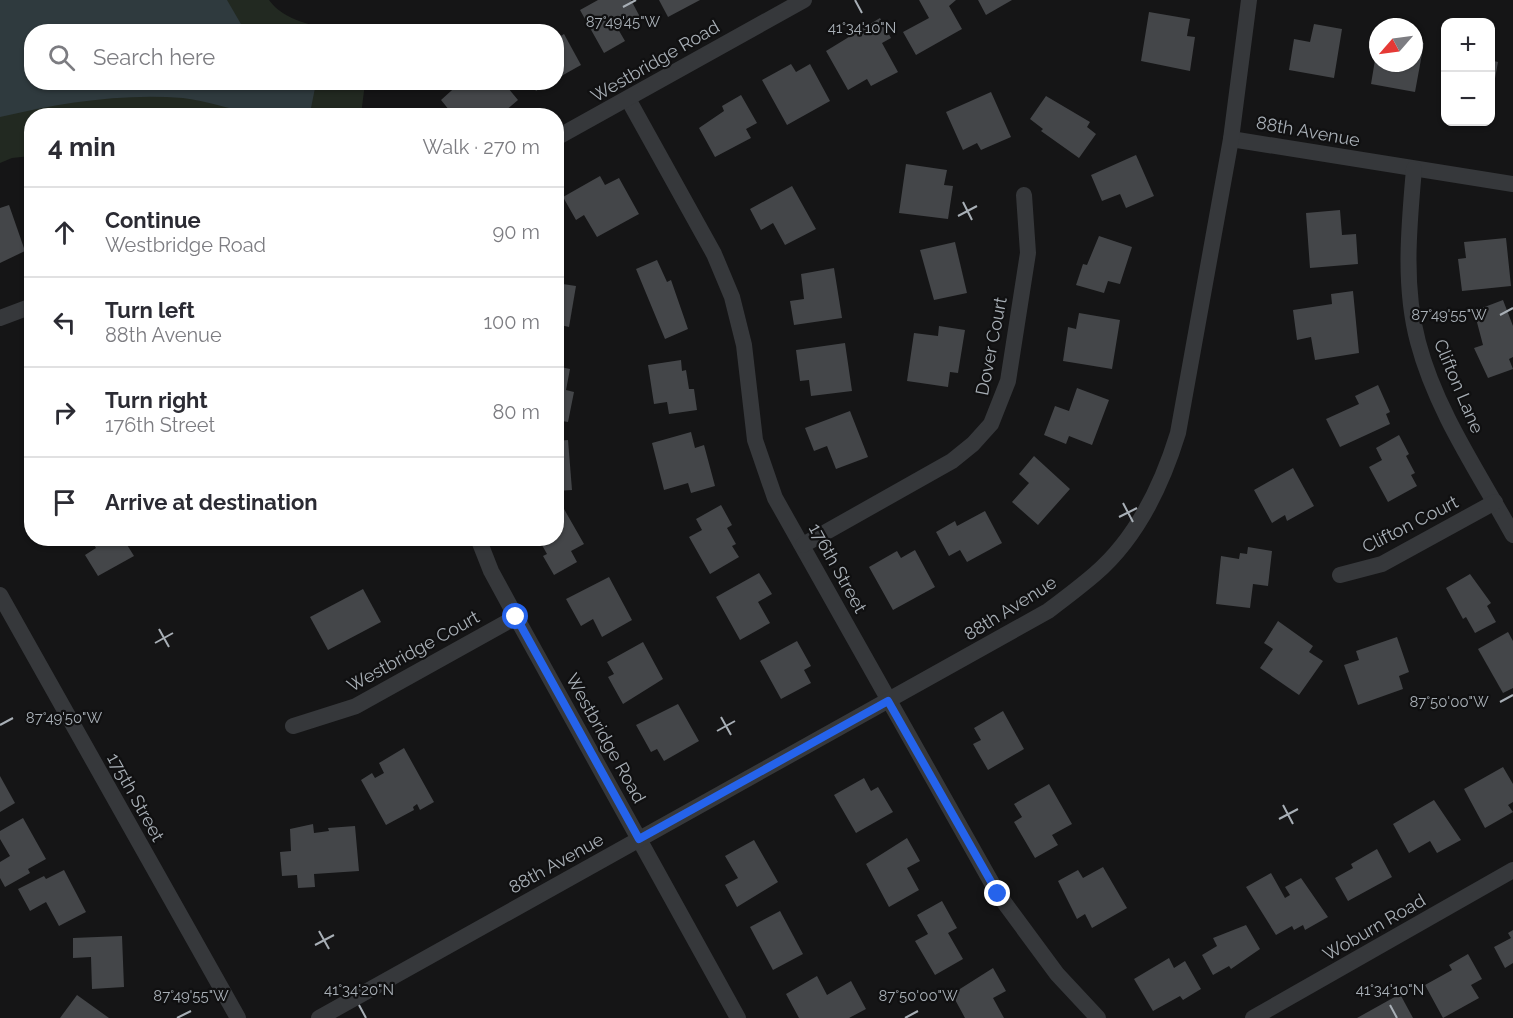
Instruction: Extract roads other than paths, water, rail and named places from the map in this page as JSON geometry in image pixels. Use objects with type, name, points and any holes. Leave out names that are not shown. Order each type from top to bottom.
[{"type":"street","name":"Westbridge Road","points":[[564,134],[804,0]]},
{"type":"street","points":[[1231,139],[1249,0]]},
{"type":"street","name":"176th Street","points":[[628,99],[725,278],[740,325],[750,412],[764,470],[775,498],[888,701],[1012,916],[1057,974],[1098,1018]]},
{"type":"street","name":"88th Avenue","points":[[319,1018],[1048,611],[1097,573],[1125,541],[1152,502],[1168,466],[1178,433],[1231,139],[1513,184]]},
{"type":"street","name":"Clifton Lane","points":[[1414,169],[1409,276],[1418,341],[1444,409],[1513,535]]},
{"type":"street","name":"Dover Court","points":[[803,545],[952,461],[974,444],[990,424],[1008,381],[1028,253],[1024,195]]},
{"type":"street","points":[[0,318],[24,309]]},
{"type":"street","name":"Clifton Court","points":[[1340,575],[1382,564],[1495,502]]},
{"type":"street","name":"Westbridge Road","points":[[481,546],[491,571],[516,617],[738,1018]]},
{"type":"street","name":"175th Street","points":[[0,595],[238,1018]]},
{"type":"street","name":"Westbridge Court","points":[[293,726],[356,706],[516,617]]},
{"type":"street","name":"Woburn Road","points":[[1254,1018],[1513,870]]}]
